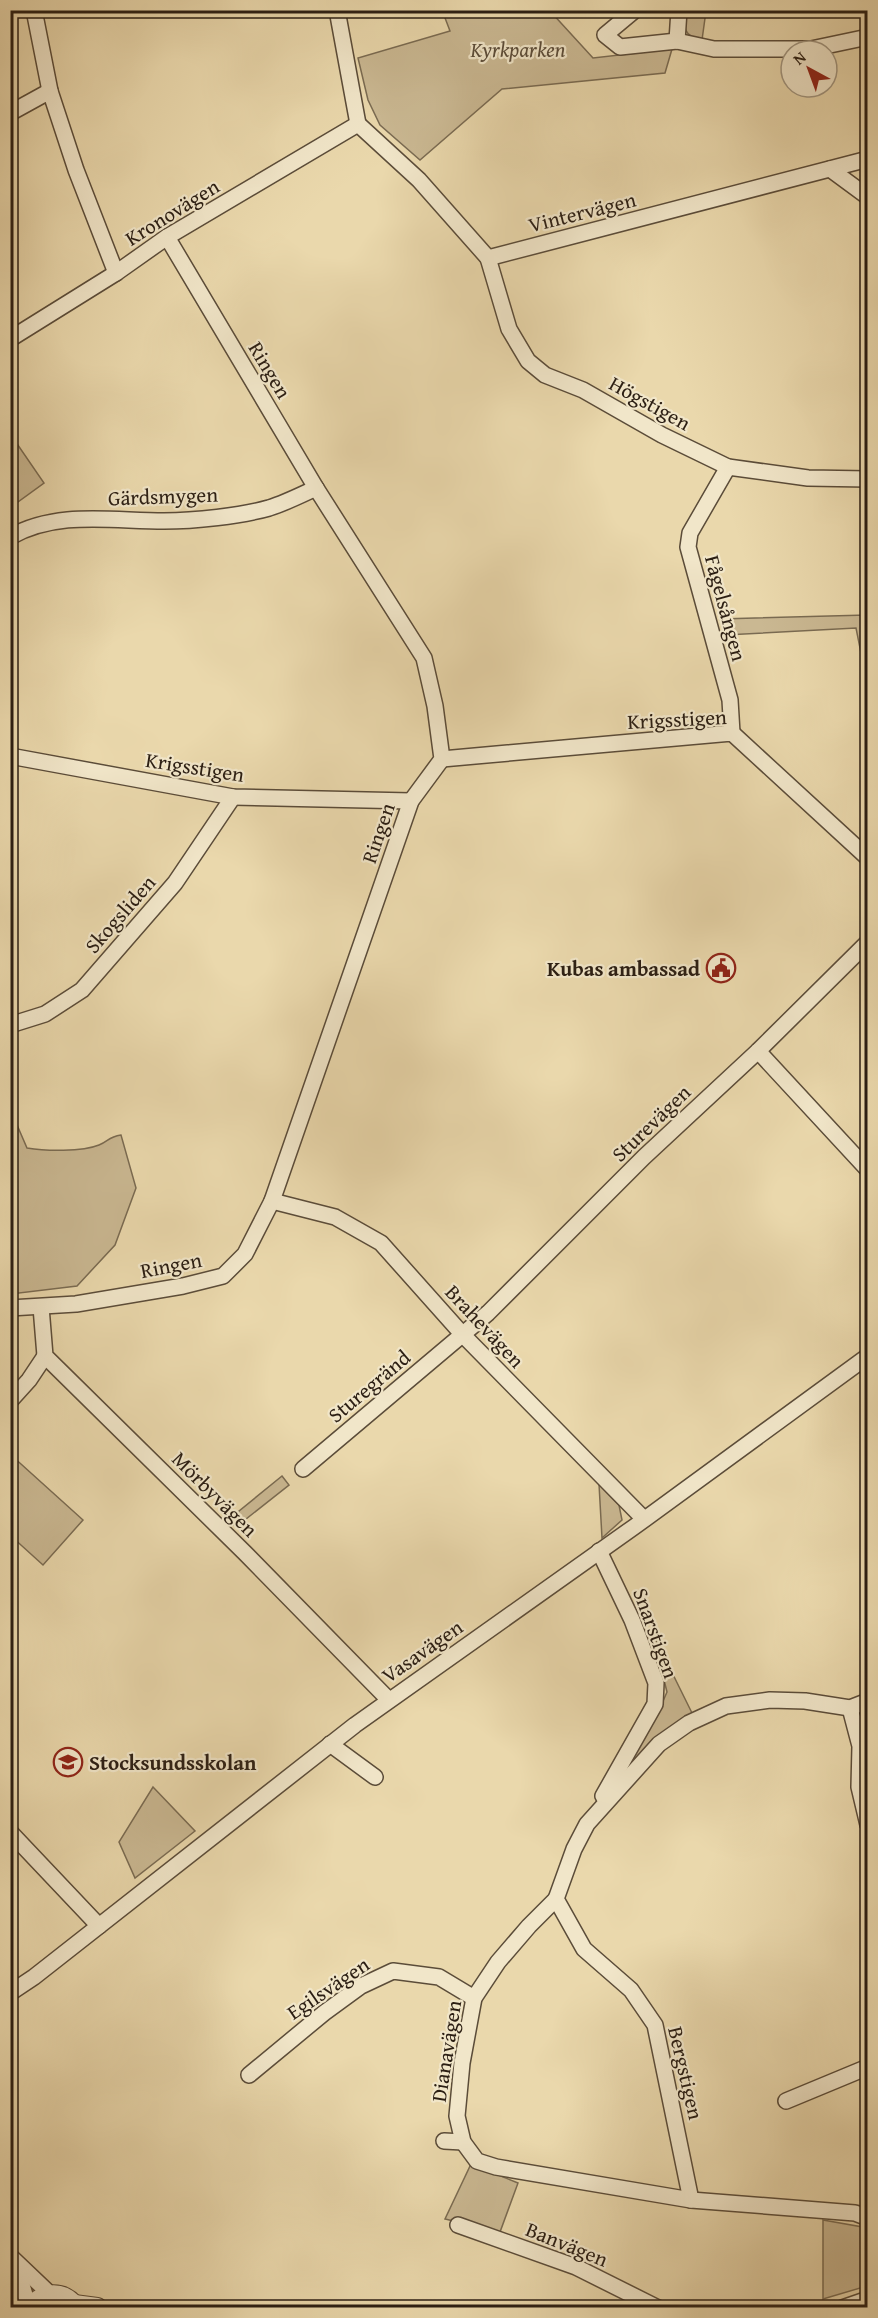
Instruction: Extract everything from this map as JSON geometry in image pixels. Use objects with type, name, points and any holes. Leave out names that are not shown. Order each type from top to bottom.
[{"type":"street","points":[[34,10],[50,91],[76,170],[116,273]]},
{"type":"street","points":[[337,10],[358,124],[419,180],[488,258]]},
{"type":"street","points":[[635,10],[605,35],[620,47],[677,40],[714,49],[811,49],[867,37]]},
{"type":"street","points":[[677,40],[679,10]]},
{"type":"street","points":[[10,112],[50,91]]},
{"type":"street","name":"Kronovägen","points":[[10,339],[116,273],[167,237],[358,124]]},
{"type":"street","name":"Vintervägen","points":[[488,258],[867,159]]},
{"type":"street","points":[[830,169],[867,197]]},
{"type":"street","name":"Ringen","points":[[10,1308],[76,1304],[183,1286],[222,1276],[245,1254],[272,1201],[411,801],[442,759],[435,706],[424,658],[316,488],[167,237]]},
{"type":"street","name":"Högstigen","points":[[488,258],[509,329],[528,361],[545,375],[583,390],[662,435],[728,467],[808,478],[867,479]]},
{"type":"street","name":"Fågelsången","points":[[728,467],[690,533],[688,547],[730,700],[732,733]]},
{"type":"street","name":"Gärdsmygen","points":[[10,537],[24,529],[58,519],[165,521],[222,516],[269,508],[316,488]]},
{"type":"street","name":"Krigsstigen","points":[[442,759],[732,733],[867,858]]},
{"type":"street","name":"Krigsstigen","points":[[10,756],[233,797],[411,801]]},
{"type":"street","name":"Skogsliden","points":[[10,1025],[45,1014],[82,990],[175,883],[233,797]]},
{"type":"street","name":"Sturevägen","points":[[463,1335],[644,1157],[758,1051],[867,942]]},
{"type":"street","points":[[758,1051],[867,1170]]},
{"type":"street","name":"Brahevägen","points":[[272,1201],[335,1217],[381,1243],[463,1335],[644,1519]]},
{"type":"street","points":[[10,1401],[29,1380],[45,1356],[41,1307]]},
{"type":"street","name":"Sturegränd","points":[[303,1469],[463,1335]]},
{"type":"street","name":"Mörbyvägen","points":[[45,1356],[244,1552],[389,1700]]},
{"type":"street","name":"Vasavägen","points":[[10,1993],[34,1977],[389,1700],[644,1519],[867,1356]]},
{"type":"street","name":"Snarstigen","points":[[587,1824],[654,1704],[656,1683],[632,1620],[599,1551]]},
{"type":"street","points":[[556,1899],[574,1849],[587,1824],[659,1744],[689,1723],[726,1706],[770,1700],[805,1701],[850,1708],[867,1701]]},
{"type":"street","points":[[850,1708],[860,1746],[859,1787],[867,1825]]},
{"type":"street","points":[[330,1744],[375,1778]]},
{"type":"street","points":[[10,1832],[99,1926]]},
{"type":"street","name":"Dianavägen","points":[[463,2142],[457,2116],[462,2063],[474,1998],[498,1962],[556,1899]]},
{"type":"street","name":"Bergstigen","points":[[556,1899],[584,1949],[631,1990],[655,2025],[691,2200]]},
{"type":"street","name":"Egilsvägen","points":[[249,2074],[361,1986],[393,1971],[438,1977],[474,1998]]},
{"type":"street","points":[[786,2101],[867,2067]]},
{"type":"street","points":[[444,2141],[463,2142],[477,2160],[496,2167],[691,2200],[855,2213],[867,2218]]},
{"type":"street","name":"Banvägen","points":[[458,2224],[576,2267],[658,2307]]},
{"type":"street","points":[[13,2259],[51,2295]]},
{"type":"street","points":[[13,2259],[30,2307],[40,2298],[51,2295],[68,2299],[75,2306],[97,2307]]},
{"type":"street","points":[[842,2307],[867,2299]]},
{"type":"green space","name":"Kyrkparken","points":[[442,10],[550,11],[593,58],[672,49],[665,73],[502,89],[420,160],[380,125],[368,100],[358,58],[450,31]]},
{"type":"green space","points":[[687,11],[706,11],[702,40],[688,34],[685,26]]},
{"type":"green space","points":[[11,435],[44,483],[10,507]]},
{"type":"green space","points":[[867,615],[867,675],[856,628],[725,635],[720,619]]},
{"type":"green space","points":[[11,1111],[27,1148],[83,1149],[121,1135],[136,1188],[115,1245],[77,1286],[11,1294]]},
{"type":"green space","points":[[11,1455],[83,1520],[43,1565],[11,1536]]},
{"type":"green space","points":[[282,1476],[289,1485],[236,1527],[228,1520]]},
{"type":"green space","points":[[599,1484],[619,1505],[622,1520],[602,1538]]},
{"type":"green space","points":[[652,1632],[692,1713],[637,1758],[608,1797],[657,1715],[667,1692]]},
{"type":"green space","points":[[153,1787],[195,1831],[135,1878],[119,1842]]},
{"type":"green space","points":[[471,2164],[518,2183],[500,2232],[445,2219]]},
{"type":"green space","points":[[823,2220],[868,2228],[867,2286],[823,2299]]},
{"type":"place","name":"Kubas ambassad","points":[[721,968]]},
{"type":"place","name":"Stocksundsskolan","points":[[68,1762]]}]
